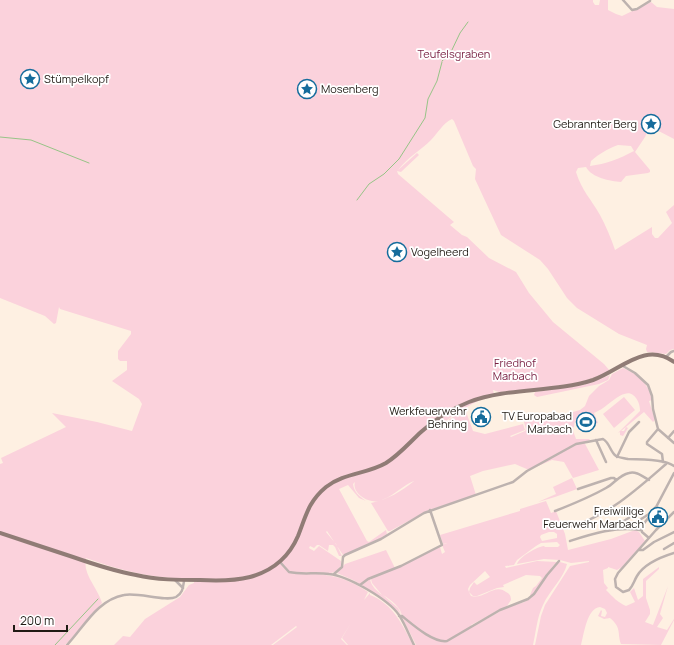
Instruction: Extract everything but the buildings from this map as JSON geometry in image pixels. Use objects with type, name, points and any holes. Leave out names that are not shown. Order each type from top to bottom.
[{"type":"main road","points":[[0,533],[118,571],[156,579],[221,581],[244,578],[266,571],[280,562],[289,552],[296,540],[309,507],[319,494],[331,484],[348,475],[370,470],[387,462],[435,420],[463,405],[487,396],[588,382],[647,355],[656,354],[666,357],[674,362]]},
{"type":"street","points":[[623,0],[632,10],[637,9],[650,0]]},
{"type":"street","points":[[666,357],[674,351]]},
{"type":"street","points":[[623,366],[635,373],[648,386],[652,396],[653,411],[658,429],[674,443]]},
{"type":"street","points":[[617,457],[629,432],[639,422]]},
{"type":"street","points":[[658,429],[647,443],[662,454],[663,462]]},
{"type":"street","points":[[668,438],[674,431]]},
{"type":"street","points":[[334,574],[342,566],[344,556],[372,543],[409,521],[430,510],[513,482],[527,471],[576,444],[603,439],[617,457],[663,462],[674,466]]},
{"type":"street","points":[[594,440],[606,462]]},
{"type":"street","points":[[565,528],[612,507],[628,497],[666,464]]},
{"type":"street","points":[[555,511],[607,488],[625,474],[633,472],[648,480]]},
{"type":"street","points":[[640,530],[640,527],[654,511],[674,473]]},
{"type":"street","points":[[578,489],[611,478],[616,480]]},
{"type":"street","points":[[638,521],[649,514],[656,507]]},
{"type":"street","points":[[360,585],[368,579],[401,566],[442,545],[430,510]]},
{"type":"street","points":[[674,512],[649,538],[616,577],[615,586],[620,591],[626,592],[631,589],[637,576],[646,566],[674,553]]},
{"type":"street","points":[[619,529],[621,523],[633,515]]},
{"type":"street","points":[[570,541],[600,532],[619,529],[640,530],[649,538]]},
{"type":"street","points":[[639,550],[643,550],[654,542],[674,532]]},
{"type":"street","points":[[664,549],[674,543]]},
{"type":"street","points":[[399,616],[402,616],[434,638],[442,642],[447,641],[500,610],[528,599],[534,594],[546,575],[559,561]]},
{"type":"street","points":[[280,562],[287,571],[292,573],[334,574],[360,585],[389,604],[399,616],[414,645]]},
{"type":"street","points":[[175,580],[183,588]]},
{"type":"street","points":[[67,645],[97,610],[112,599],[135,594],[172,598],[179,595],[183,588],[184,580]]},
{"type":"green space","name":"Friedhof Marbach","points":[[0,0],[593,0],[595,5],[599,5],[600,0],[608,0],[608,10],[622,16],[651,2],[657,7],[674,9],[674,139],[651,127],[649,128],[635,152],[650,170],[648,173],[626,176],[621,182],[607,180],[592,174],[586,167],[578,168],[576,172],[584,190],[602,219],[615,250],[652,227],[652,234],[655,238],[658,238],[672,223],[666,212],[674,205],[674,349],[670,350],[666,354],[647,352],[647,345],[619,334],[577,308],[567,298],[548,269],[540,260],[501,235],[475,179],[476,169],[473,166],[452,119],[446,123],[431,140],[398,170],[417,153],[419,155],[401,172],[397,171],[398,174],[454,222],[450,225],[462,235],[467,237],[489,258],[516,272],[529,293],[553,322],[604,364],[610,371],[584,381],[556,387],[499,392],[493,390],[494,394],[458,412],[439,428],[465,409],[473,431],[485,434],[523,424],[525,430],[510,436],[511,437],[525,431],[526,429],[524,422],[525,420],[547,416],[552,418],[580,410],[585,406],[589,396],[599,386],[609,380],[612,374],[623,368],[633,373],[645,384],[651,394],[652,400],[649,401],[655,420],[653,422],[644,412],[621,431],[624,431],[626,427],[628,428],[623,436],[620,435],[620,432],[618,433],[640,411],[640,407],[633,395],[629,393],[620,395],[602,409],[575,420],[574,427],[572,428],[576,439],[590,440],[584,442],[599,470],[573,478],[564,462],[552,460],[529,470],[515,464],[483,471],[470,476],[476,495],[429,510],[390,531],[388,531],[371,503],[379,501],[369,500],[362,497],[355,489],[355,482],[353,484],[356,492],[366,501],[359,498],[348,485],[339,489],[367,541],[369,542],[386,530],[387,534],[343,555],[337,546],[342,556],[339,556],[333,545],[329,545],[328,551],[319,545],[314,548],[310,546],[309,548],[314,551],[319,546],[341,561],[341,566],[335,572],[331,573],[299,572],[327,575],[351,582],[368,592],[364,600],[370,593],[370,595],[391,609],[413,645],[348,645],[342,638],[351,623],[341,639],[347,645],[273,645],[297,627],[296,626],[271,645],[114,645],[123,636],[130,637],[145,619],[180,597],[189,585],[194,583],[194,578],[166,578],[139,574],[86,558],[86,570],[102,603],[69,641],[65,645],[0,645],[0,464],[3,463],[1,458],[66,427],[52,413],[132,431],[142,404],[139,399],[112,381],[127,370],[127,361],[120,361],[118,359],[118,351],[131,334],[131,331],[60,309],[59,307],[56,323],[54,324],[45,316],[0,298]],"holes":[[[618,145],[631,146],[634,151],[618,159],[590,166],[591,161],[610,148]],[[414,481],[399,492],[381,500],[392,495]]]},
{"type":"green space","points":[[610,375],[608,380],[599,384],[537,397],[534,395],[535,392],[583,385]]},
{"type":"green space","points":[[624,397],[635,410],[614,428],[603,414]]},
{"type":"green space","name":"TV Europabad Marbach","points":[[594,413],[598,423],[579,430],[575,420]]},
{"type":"green space","points":[[572,478],[577,489],[538,502],[556,494],[553,487]]},
{"type":"green space","points":[[546,501],[551,513],[556,511],[565,534],[568,550],[611,539],[635,530],[639,532],[645,541],[622,567],[617,570],[608,567],[603,570],[604,583],[608,588],[606,590],[626,606],[635,602],[630,592],[634,588],[638,600],[643,596],[643,579],[659,567],[659,569],[646,581],[646,598],[650,614],[645,622],[653,625],[668,586],[660,614],[663,618],[657,627],[667,630],[674,620],[661,645],[621,644],[618,628],[614,622],[610,618],[604,619],[598,616],[601,610],[601,616],[605,617],[607,613],[605,609],[600,607],[596,608],[589,617],[581,645],[535,645],[541,616],[545,605],[570,566],[589,562],[571,563],[560,560],[544,559],[517,564],[525,555],[537,548],[544,546],[558,547],[560,545],[557,542],[541,543],[517,560],[514,565],[505,566],[506,568],[537,561],[557,562],[551,568],[560,562],[567,564],[563,574],[541,610],[533,645],[416,645],[402,617],[402,614],[396,604],[383,595],[398,608],[401,614],[391,605],[361,585],[370,579],[373,586],[376,590],[382,595],[372,583],[371,579],[440,547],[442,554],[445,552],[442,545],[447,543],[443,544],[440,535],[520,511],[520,509]],"holes":[[[554,532],[557,534],[557,538],[542,541],[540,537],[541,535]],[[485,571],[490,577],[477,585],[474,582],[469,592],[468,589],[470,585]],[[526,575],[540,576],[542,578],[533,588],[530,595],[532,597],[523,603],[506,608],[472,627],[471,625],[507,606],[511,600],[509,594],[497,589],[476,597],[471,596],[469,592],[473,596],[477,596],[497,588],[504,587],[503,585]]]},
{"type":"green space","points":[[386,550],[395,568],[360,584],[337,573],[345,564]]},
{"type":"waterway","name":"Teufelsgraben","points":[[442,61],[450,54],[460,33],[468,22]]},
{"type":"waterway","name":"Teufelsgraben","points":[[357,200],[369,184],[384,174],[399,159],[425,118],[428,99],[437,81],[442,62]]},
{"type":"waterway","points":[[0,137],[31,140],[89,163]]},
{"type":"waterway","points":[[55,645],[98,599]]},
{"type":"place","name":"Stümpelkopf","points":[[30,79]]},
{"type":"place","name":"Mosenberg","points":[[307,89]]},
{"type":"place","name":"Gebrannter Berg","points":[[651,124]]},
{"type":"place","name":"Vogelheerd","points":[[397,252]]},
{"type":"place","name":"Werkfeuerwehr Behring","points":[[481,417]]},
{"type":"place","name":"TV Europabad Marbach","points":[[586,422]]},
{"type":"place","name":"Freiwillige Feuerwehr Marbach","points":[[658,517]]}]
